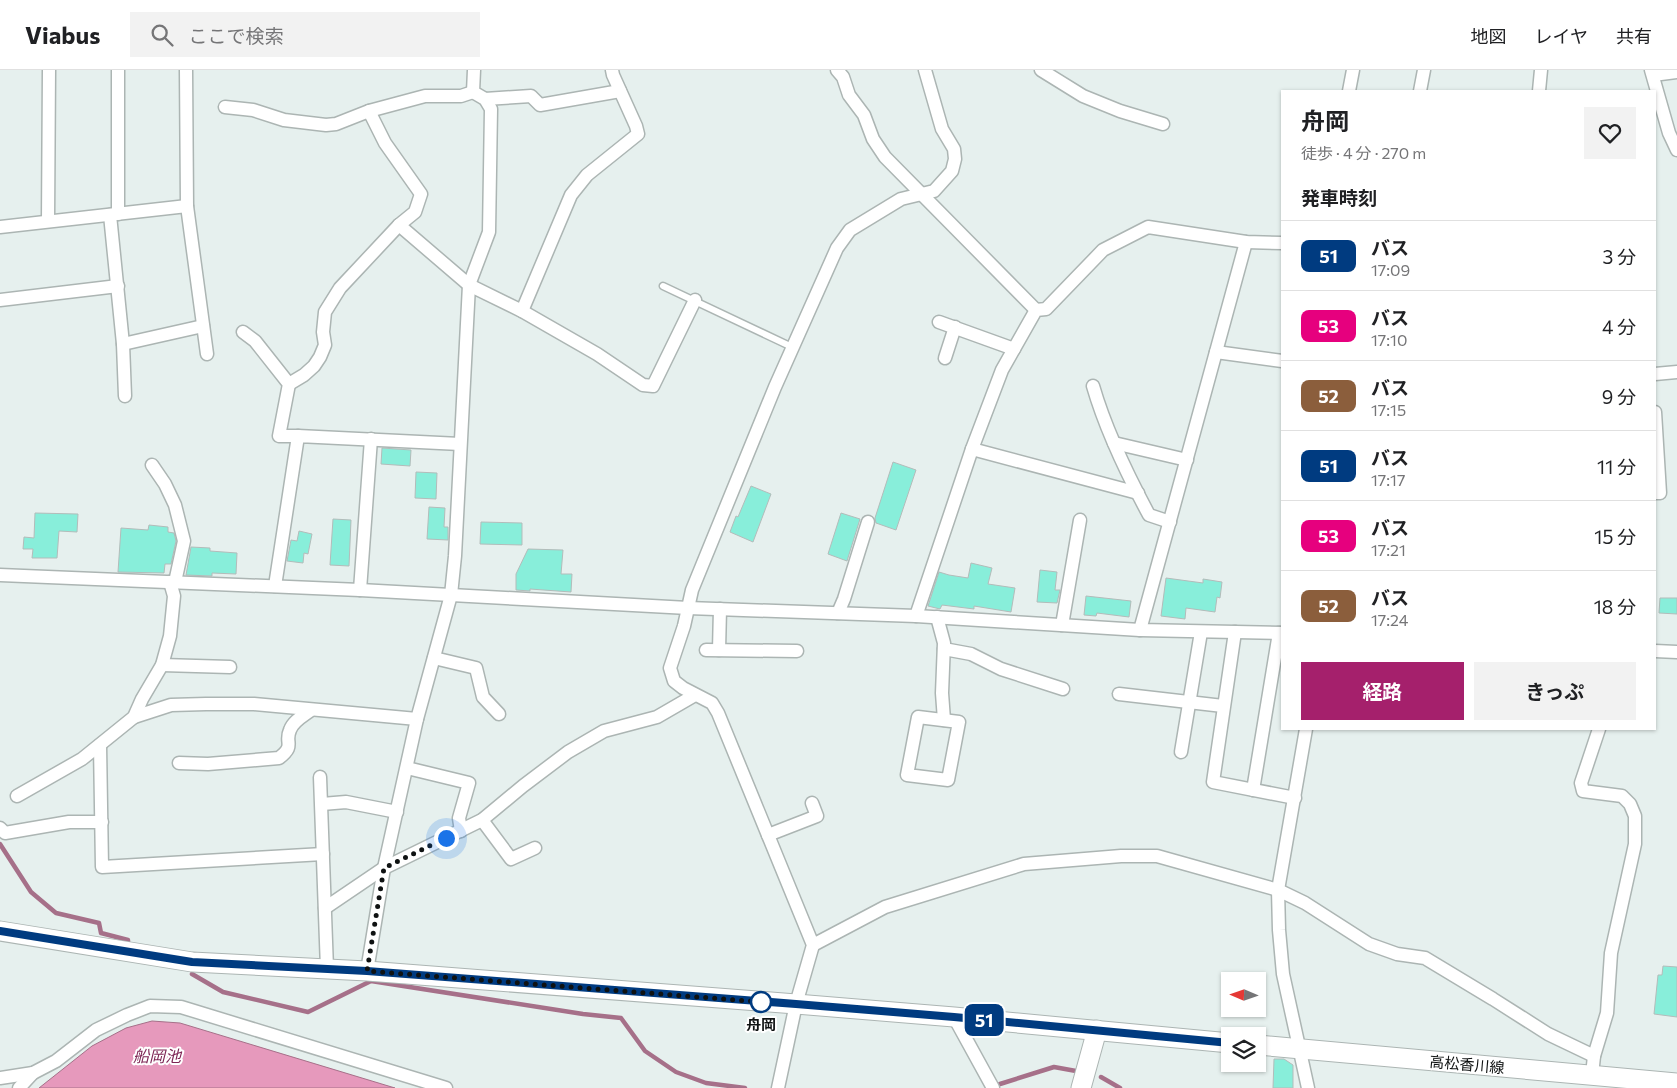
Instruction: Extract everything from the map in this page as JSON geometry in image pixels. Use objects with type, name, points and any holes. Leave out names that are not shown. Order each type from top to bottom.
[{"type":"main road","points":[[0,931],[192,962],[367,971],[796,1004],[1221,1042]]},
{"type":"main road","points":[[1081,1088],[1097,1030]]},
{"type":"main road","name":"高松香川線","points":[[1266,1046],[1592,1075],[1646,1084],[1677,1083]]},
{"type":"street","points":[[48,222],[49,70]]},
{"type":"street","points":[[118,70],[114,214],[125,396]]},
{"type":"street","points":[[186,70],[188,206],[207,354]]},
{"type":"street","points":[[473,92],[474,70]]},
{"type":"street","points":[[522,311],[571,195],[587,176],[638,134],[612,70]]},
{"type":"street","points":[[837,70],[843,77],[849,95],[864,115],[877,145],[885,157],[1036,310]]},
{"type":"street","points":[[778,1088],[796,1004],[813,944],[718,713],[712,703],[695,695],[674,681],[670,668],[692,590],[792,347],[837,248],[850,230],[901,200],[934,191],[952,171],[955,159],[954,149],[942,129],[925,70]]},
{"type":"street","points":[[1041,70],[1083,96],[1120,111],[1163,124]]},
{"type":"street","points":[[1349,90],[1353,70]]},
{"type":"street","points":[[1420,90],[1424,70]]},
{"type":"street","points":[[1539,90],[1541,70]]},
{"type":"street","points":[[1677,72],[1652,73],[1668,133],[1677,150]]},
{"type":"street","points":[[485,99],[531,96],[540,105],[620,91]]},
{"type":"street","points":[[226,108],[254,110],[284,120],[326,125],[336,124],[369,110],[425,96],[461,96],[473,92],[485,99],[491,109],[489,232],[469,286],[455,556],[451,595],[417,719],[406,768],[384,868],[367,971]]},
{"type":"street","points":[[369,110],[385,143],[421,194],[415,212],[399,225],[340,288],[326,312],[323,332],[325,345],[320,357],[304,375],[289,384],[279,436],[460,444]]},
{"type":"street","points":[[0,227],[188,206]]},
{"type":"street","points":[[399,225],[469,286],[522,311],[597,354],[643,386],[653,386],[695,300]]},
{"type":"street","points":[[1036,310],[1046,309],[1103,250],[1148,227],[1246,242],[1281,243]]},
{"type":"street","points":[[1140,630],[1246,242]]},
{"type":"street","points":[[0,300],[118,286]]},
{"type":"street","points":[[916,616],[972,449],[1002,370],[1036,310]]},
{"type":"street","points":[[940,322],[1014,349]]},
{"type":"street","points":[[123,344],[203,326]]},
{"type":"street","points":[[945,358],[955,327]]},
{"type":"street","points":[[243,332],[255,342],[289,384]]},
{"type":"street","points":[[1216,352],[1281,361]]},
{"type":"street","points":[[1656,374],[1677,372]]},
{"type":"street","points":[[1092,386],[1114,443],[1149,515],[1170,522]]},
{"type":"street","points":[[1656,428],[1660,493],[1656,493]]},
{"type":"street","points":[[275,586],[298,436]]},
{"type":"street","points":[[360,590],[371,439]]},
{"type":"street","points":[[1114,443],[1187,460]]},
{"type":"street","points":[[972,449],[1138,493]]},
{"type":"street","points":[[134,717],[162,665],[170,636],[174,596],[172,582],[184,541],[175,505],[165,484],[152,465]]},
{"type":"street","points":[[1062,625],[1080,520]]},
{"type":"street","points":[[838,613],[868,522]]},
{"type":"street","points":[[0,575],[360,590],[688,608],[938,617],[1140,630],[1280,633],[1253,790]]},
{"type":"street","points":[[720,609],[713,650],[796,651]]},
{"type":"street","points":[[938,617],[944,643],[942,693],[944,720]]},
{"type":"street","points":[[1181,752],[1201,632]]},
{"type":"street","points":[[1236,632],[1223,706],[1213,782],[1295,798]]},
{"type":"street","points":[[944,649],[971,654],[1001,669],[1063,689]]},
{"type":"street","points":[[1656,651],[1677,652]]},
{"type":"street","points":[[434,658],[476,668],[483,696],[499,714]]},
{"type":"street","points":[[162,665],[230,667]]},
{"type":"street","points":[[1119,694],[1223,706]]},
{"type":"street","points":[[325,908],[384,868],[482,820],[561,758],[604,731],[657,717],[695,695]]},
{"type":"street","points":[[17,796],[82,759],[134,717],[171,705],[254,704],[417,719]]},
{"type":"street","points":[[179,763],[208,764],[279,758],[286,752],[289,745],[288,732],[294,723],[311,710]]},
{"type":"street","points":[[918,717],[944,720],[959,722],[948,780],[907,775],[918,717]]},
{"type":"street","points":[[1306,730],[1278,890],[1283,974],[1308,1088]]},
{"type":"street","points":[[1592,1075],[1594,1056],[1607,1013],[1611,954],[1628,881],[1635,834],[1635,816],[1630,804],[1622,796],[1583,791],[1581,783],[1600,730]]},
{"type":"street","points":[[100,745],[102,867],[323,854]]},
{"type":"street","points":[[406,768],[469,784],[459,818],[461,831]]},
{"type":"street","points":[[320,777],[327,969]]},
{"type":"street","points":[[322,804],[346,802],[397,812]]},
{"type":"street","points":[[768,835],[817,816],[812,803]]},
{"type":"street","points":[[482,820],[510,860],[535,848]]},
{"type":"street","points":[[0,828],[4,833],[69,822],[102,822]]},
{"type":"street","points":[[813,944],[884,906],[1024,864],[1121,856],[1157,856],[1278,890],[1305,903],[1369,944],[1397,954],[1425,958],[1548,1034],[1594,1056]]},
{"type":"street","points":[[0,1078],[33,1073],[56,1061],[96,1030],[150,1006],[181,1007],[446,1088]]},
{"type":"street","points":[[954,1017],[993,1088]]},
{"type":"street","points":[[19,1088],[33,1073]]},
{"type":"lane","points":[[664,286],[792,347]]},
{"type":"water","name":"船岡池","points":[[152,1021],[180,1023],[395,1088],[39,1088],[92,1046],[126,1028]]},
{"type":"building","points":[[382,448],[411,450],[410,466],[381,464]]},
{"type":"building","points":[[893,462],[916,470],[896,530],[876,523],[875,518]]},
{"type":"building","points":[[416,472],[437,473],[436,499],[415,498]]},
{"type":"building","points":[[751,486],[771,494],[753,542],[730,532]]},
{"type":"building","points":[[429,507],[445,508],[444,527],[448,527],[448,540],[427,539]]},
{"type":"building","points":[[35,513],[78,514],[77,532],[59,531],[57,558],[32,558],[33,549],[23,549],[24,537],[34,538]]},
{"type":"building","points":[[841,513],[860,519],[847,561],[828,554]]},
{"type":"building","points":[[333,519],[351,520],[349,566],[330,565]]},
{"type":"building","points":[[481,522],[522,523],[522,545],[480,544]]},
{"type":"building","points":[[149,525],[168,527],[168,532],[174,533],[176,541],[171,564],[165,564],[164,573],[118,572],[121,528],[148,530]]},
{"type":"building","points":[[299,531],[312,534],[308,554],[304,553],[303,563],[287,561],[291,540],[297,541]]},
{"type":"building","points":[[191,547],[210,548],[210,551],[237,553],[236,574],[212,573],[212,576],[186,575]]},
{"type":"building","points":[[528,549],[563,550],[561,574],[572,574],[571,592],[530,589],[530,591],[516,590],[516,574]]},
{"type":"building","points":[[971,563],[992,568],[988,584],[1015,588],[1011,612],[974,606],[974,609],[942,605],[940,609],[928,606],[939,572],[968,578]]},
{"type":"building","points":[[1040,570],[1057,572],[1055,590],[1060,590],[1057,603],[1037,602]]},
{"type":"building","points":[[1166,578],[1203,583],[1203,579],[1222,582],[1220,598],[1217,597],[1215,612],[1186,608],[1185,619],[1161,616]]},
{"type":"building","points":[[1086,596],[1131,601],[1129,617],[1097,613],[1096,616],[1084,615]]},
{"type":"building","points":[[1660,598],[1677,598],[1677,614],[1659,613]]},
{"type":"building","points":[[1663,966],[1677,967],[1677,1017],[1654,1014],[1658,975],[1662,975]]},
{"type":"building","points":[[1274,1059],[1284,1059],[1293,1065],[1293,1088],[1273,1088]]},
{"type":"waterway","points":[[0,844],[31,892],[56,913],[99,923],[101,933],[128,940],[128,946]]},
{"type":"waterway","points":[[192,974],[223,992],[308,1012],[371,981],[583,1014],[621,1018],[645,1051],[676,1072],[706,1083],[745,1088]]},
{"type":"waterway","points":[[1000,1084],[1054,1067],[1076,1071]]},
{"type":"waterway","points":[[1101,1077],[1120,1088]]},
{"type":"bus line","name":"51","points":[[0,931],[192,962],[367,971],[796,1004],[1221,1042]]},
{"type":"place","name":"舟岡","points":[[761,1002]]},
{"type":"route","points":[[446,838],[384,868],[367,971],[761,1002]]}]
